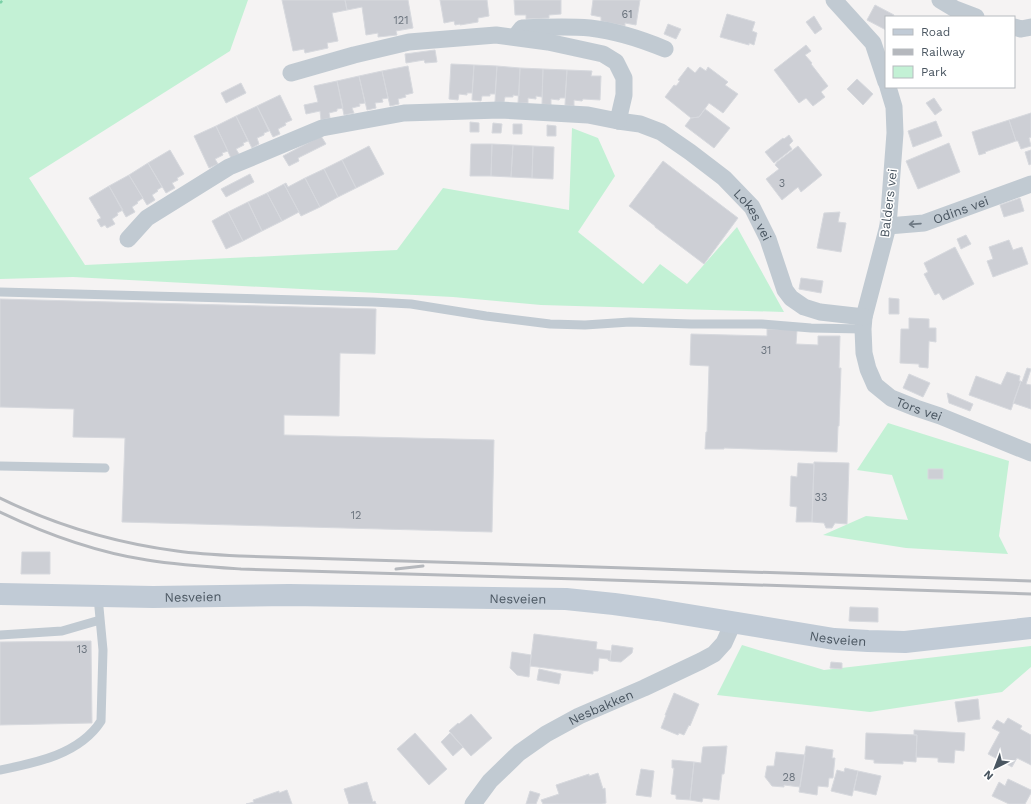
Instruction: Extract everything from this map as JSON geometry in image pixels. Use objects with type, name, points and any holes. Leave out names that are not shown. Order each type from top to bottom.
[{"type":"street","points":[[834,0],[873,43],[885,79]]},
{"type":"street","points":[[940,0],[955,9],[973,16]]},
{"type":"street","points":[[515,37],[522,28],[550,26],[591,28],[642,40],[665,49]]},
{"type":"street","points":[[1015,27],[1021,29],[1031,27]]},
{"type":"street","points":[[291,73],[354,55],[409,42],[496,35],[515,37],[587,50],[603,54],[616,62],[624,78],[624,95],[618,121]]},
{"type":"street","name":"Balders vei","points":[[863,323],[888,226],[895,133],[894,107],[888,88]]},
{"type":"street","name":"Lokes vei","points":[[128,239],[147,218],[229,167],[322,128],[404,113],[500,110],[588,115],[640,124],[661,132],[695,156],[729,182],[752,207],[768,239],[785,290],[791,298],[804,307],[863,323]]},
{"type":"street","name":"Odins vei","points":[[888,226],[924,223],[1031,184]]},
{"type":"street","name":"Tors vei","points":[[863,323],[864,353],[868,369],[875,385],[891,398],[1031,453]]},
{"type":"street","name":"Nesveien","points":[[0,594],[98,597],[289,595],[566,599],[614,604],[834,639],[868,641],[905,642],[1031,628]]},
{"type":"street","name":"Nesbakken","points":[[473,804],[495,776],[519,753],[546,734],[579,716],[644,688],[714,654],[724,643],[733,623]]},
{"type":"lane","points":[[0,292],[411,304],[550,324],[585,325],[630,322],[762,324],[811,328],[863,323]]},
{"type":"lane","points":[[0,466],[106,468]]},
{"type":"lane","points":[[0,770],[26,765],[62,754],[88,737],[101,722],[103,650],[98,597]]},
{"type":"lane","points":[[0,635],[62,631],[100,620]]},
{"type":"path","points":[[0,3],[3,0]]},
{"type":"green space","points":[[0,0],[248,0],[230,51],[29,178],[85,265],[397,250],[443,188],[569,210],[572,128],[598,138],[615,176],[578,232],[643,284],[660,264],[687,284],[737,227],[784,312],[541,305],[453,297],[73,277],[0,279]]},
{"type":"green space","points":[[888,423],[1009,461],[999,536],[1008,554],[906,548],[823,535],[866,516],[908,520],[892,475],[857,470]]},
{"type":"green space","points":[[742,645],[824,670],[1031,646],[1031,667],[1002,692],[870,712],[717,695]]},
{"type":"building","points":[[282,0],[345,0],[347,10],[332,13],[338,41],[327,43],[328,48],[305,53],[304,49],[293,51]]},
{"type":"building","points":[[345,0],[408,0],[413,28],[396,31],[397,35],[378,37],[378,33],[366,35],[362,7],[347,10]]},
{"type":"building","points":[[440,0],[487,0],[489,16],[478,18],[478,22],[460,25],[455,25],[454,21],[444,23]]},
{"type":"building","points":[[514,0],[561,0],[561,14],[549,15],[549,18],[526,19],[526,15],[515,15]]},
{"type":"building","points":[[593,0],[640,0],[636,25],[625,23],[625,26],[601,21],[601,17],[591,15]]},
{"type":"building","points":[[875,5],[894,15],[885,16],[885,29],[867,20]]},
{"type":"building","points":[[727,14],[755,22],[752,31],[757,33],[754,45],[720,37]]},
{"type":"building","points":[[814,16],[822,29],[815,34],[806,22]]},
{"type":"building","points":[[668,24],[681,29],[676,39],[664,34]]},
{"type":"building","points":[[806,45],[811,51],[805,55],[828,86],[821,92],[825,97],[813,106],[806,98],[799,103],[774,70]]},
{"type":"building","points":[[435,50],[437,62],[425,63],[424,60],[406,63],[405,54]]},
{"type":"building","points":[[451,64],[474,65],[472,93],[467,93],[467,95],[459,94],[458,100],[449,99]]},
{"type":"building","points":[[474,65],[497,66],[495,94],[490,94],[490,96],[482,96],[481,101],[472,100]]},
{"type":"building","points":[[408,66],[413,93],[398,99],[399,104],[390,106],[382,71]]},
{"type":"building","points":[[497,66],[520,68],[519,96],[513,95],[513,97],[505,97],[504,102],[495,102]]},
{"type":"building","points":[[688,67],[695,73],[700,67],[706,71],[708,67],[728,82],[725,85],[738,94],[723,113],[709,103],[699,117],[691,118],[665,97],[674,85],[676,86],[680,81],[678,80]]},
{"type":"building","points":[[520,68],[543,69],[542,97],[536,96],[536,99],[528,98],[528,103],[518,103]]},
{"type":"building","points":[[543,69],[567,70],[565,98],[560,98],[559,100],[551,99],[551,105],[542,104]]},
{"type":"building","points":[[567,70],[592,71],[591,76],[601,76],[600,100],[574,100],[574,106],[565,105]]},
{"type":"building","points":[[382,71],[388,98],[382,99],[383,102],[375,103],[376,108],[367,110],[359,76]]},
{"type":"building","points":[[359,76],[365,103],[359,104],[360,106],[352,108],[354,113],[344,115],[337,81]]},
{"type":"building","points":[[857,79],[873,94],[863,105],[847,89]]},
{"type":"building","points":[[337,81],[343,108],[329,113],[330,118],[321,120],[320,111],[306,114],[304,105],[318,102],[314,86]]},
{"type":"building","points":[[241,83],[246,93],[226,103],[221,93]]},
{"type":"building","points":[[280,95],[292,120],[285,123],[286,125],[278,129],[280,134],[273,137],[257,106]]},
{"type":"building","points":[[934,98],[942,110],[935,115],[926,103]]},
{"type":"building","points":[[257,106],[269,131],[257,138],[259,144],[252,148],[236,116]]},
{"type":"building","points":[[705,109],[730,128],[714,148],[685,126],[691,118],[699,117]]},
{"type":"building","points":[[1031,113],[1031,137],[1029,138],[1031,146],[1021,149],[1018,141],[1016,141],[1009,120]]},
{"type":"building","points":[[236,116],[248,141],[236,149],[239,154],[231,158],[216,126]]},
{"type":"building","points":[[1009,120],[1016,141],[979,155],[972,132]]},
{"type":"building","points":[[936,121],[942,136],[913,147],[908,131]]},
{"type":"building","points":[[470,122],[479,123],[479,132],[470,132]]},
{"type":"building","points":[[493,123],[502,124],[501,133],[492,133]]},
{"type":"building","points":[[513,124],[522,124],[522,134],[513,134]]},
{"type":"building","points":[[547,125],[556,126],[556,136],[547,136]]},
{"type":"building","points":[[216,126],[228,151],[222,153],[223,155],[215,159],[218,164],[209,168],[194,136]]},
{"type":"building","points":[[789,135],[793,141],[789,145],[792,149],[774,163],[765,152]]},
{"type":"building","points":[[321,136],[326,144],[298,158],[299,161],[289,166],[283,156]]},
{"type":"building","points":[[949,143],[960,172],[918,189],[906,161]]},
{"type":"building","points":[[471,144],[492,144],[491,176],[470,176]]},
{"type":"building","points":[[492,144],[513,145],[511,177],[491,176]]},
{"type":"building","points":[[513,145],[533,146],[532,178],[511,177]]},
{"type":"building","points":[[369,146],[384,174],[356,188],[342,160]]},
{"type":"building","points":[[533,146],[554,147],[553,179],[532,178]]},
{"type":"building","points":[[798,146],[822,175],[801,192],[798,187],[782,200],[766,179],[779,169],[775,165],[777,162]]},
{"type":"building","points":[[170,150],[184,174],[172,183],[175,188],[166,193],[148,163]]},
{"type":"building","points":[[1031,150],[1031,164],[1029,165],[1025,152]]},
{"type":"building","points":[[342,160],[356,188],[338,197],[324,169]]},
{"type":"building","points":[[663,161],[738,218],[704,264],[629,206]]},
{"type":"building","points":[[148,163],[162,187],[152,195],[155,200],[147,205],[129,175]]},
{"type":"building","points":[[324,169],[338,197],[320,207],[305,178]]},
{"type":"building","points":[[250,174],[254,182],[226,197],[221,189]]},
{"type":"building","points":[[129,175],[143,198],[132,207],[135,212],[126,217],[109,186]]},
{"type":"building","points":[[305,178],[320,207],[301,216],[284,184],[286,183],[288,187]]},
{"type":"building","points":[[284,184],[299,212],[282,221],[267,193]]},
{"type":"building","points":[[109,186],[123,210],[117,213],[118,215],[112,219],[115,224],[107,228],[105,225],[101,227],[97,220],[101,218],[89,198]]},
{"type":"building","points":[[267,193],[282,221],[262,231],[248,202]]},
{"type":"building","points":[[1020,198],[1024,211],[1004,217],[1000,205]]},
{"type":"building","points":[[248,202],[262,231],[243,241],[228,212]]},
{"type":"building","points":[[228,212],[243,241],[226,249],[212,221]]},
{"type":"building","points":[[840,212],[838,222],[846,223],[841,252],[817,248],[824,213]]},
{"type":"building","points":[[966,235],[971,244],[961,249],[957,239]]},
{"type":"building","points":[[1009,240],[1013,250],[1022,247],[1028,264],[993,277],[987,261],[993,259],[989,247]]},
{"type":"building","points":[[955,247],[974,284],[943,300],[939,293],[935,295],[924,274],[928,272],[924,263]]},
{"type":"building","points":[[801,278],[823,281],[821,293],[799,289]]},
{"type":"building","points":[[889,298],[899,299],[899,314],[889,314]]},
{"type":"building","points":[[0,299],[376,309],[375,354],[340,353],[339,416],[284,415],[284,435],[494,440],[492,532],[122,522],[125,438],[73,437],[74,409],[0,407]]},
{"type":"building","points":[[909,318],[929,319],[929,328],[936,328],[936,342],[929,341],[928,368],[919,367],[919,364],[900,363],[901,329],[909,329]]},
{"type":"building","points":[[767,329],[797,330],[796,344],[818,345],[818,336],[840,336],[839,368],[841,368],[837,452],[724,448],[705,449],[709,366],[690,365],[691,334],[767,336]]},
{"type":"building","points":[[1027,368],[1031,369],[1026,384],[1031,385],[1031,409],[1013,403]]},
{"type":"building","points":[[1007,372],[1020,376],[1019,381],[1021,381],[1011,410],[969,395],[976,376],[1001,385]]},
{"type":"building","points":[[909,374],[930,383],[923,397],[903,388]]},
{"type":"building","points":[[947,393],[973,404],[970,411],[949,403]]},
{"type":"building","points":[[814,462],[849,463],[847,524],[835,523],[832,528],[826,528],[824,523],[812,522]]},
{"type":"building","points":[[798,463],[814,464],[812,522],[796,522],[797,507],[790,506],[791,476],[797,477]]},
{"type":"building","points":[[928,469],[943,469],[943,479],[928,479]]},
{"type":"building","points":[[22,552],[50,552],[50,574],[21,574]]},
{"type":"building","points":[[850,607],[878,608],[878,622],[849,621]]},
{"type":"building","points":[[534,634],[597,642],[596,649],[611,651],[610,661],[608,659],[599,658],[598,671],[593,671],[593,674],[530,666]]},
{"type":"building","points":[[91,641],[92,723],[0,725],[0,642]]},
{"type":"building","points":[[612,645],[633,648],[632,653],[621,662],[610,661]]},
{"type":"building","points":[[512,652],[531,655],[529,677],[517,675],[510,668]]},
{"type":"building","points":[[831,662],[842,663],[842,669],[830,668]]},
{"type":"building","points":[[539,669],[561,674],[559,684],[537,680]]},
{"type":"building","points":[[674,693],[699,704],[690,726],[689,725],[684,735],[679,733],[678,735],[661,728]]},
{"type":"building","points":[[978,699],[980,719],[958,722],[955,702]]},
{"type":"building","points":[[471,714],[492,738],[471,756],[449,731]]},
{"type":"building","points":[[1008,718],[1022,726],[1020,729],[1031,735],[1031,765],[1017,758],[1012,767],[988,754],[1000,732],[992,728],[997,720],[1004,724]]},
{"type":"building","points":[[914,730],[965,733],[964,751],[955,750],[954,763],[938,762],[938,758],[916,757],[917,735],[914,735]]},
{"type":"building","points":[[415,733],[447,769],[429,785],[397,749]]},
{"type":"building","points":[[450,733],[463,747],[453,756],[441,742]]},
{"type":"building","points":[[866,733],[917,735],[916,762],[903,761],[903,764],[874,763],[874,760],[865,759]]},
{"type":"building","points":[[727,746],[719,800],[703,798],[702,802],[690,800],[694,762],[701,763],[703,747]]},
{"type":"building","points":[[806,746],[833,750],[832,758],[835,758],[833,778],[829,778],[828,787],[818,786],[817,795],[799,792]]},
{"type":"building","points":[[776,752],[805,755],[800,787],[784,785],[784,787],[772,786],[765,777],[767,766],[774,766]]},
{"type":"building","points":[[672,760],[694,762],[690,800],[676,799],[676,795],[671,794],[674,768],[672,768]]},
{"type":"building","points":[[845,768],[858,771],[852,796],[831,791],[837,770],[844,772]]},
{"type":"building","points":[[641,769],[654,771],[651,797],[636,795]]},
{"type":"building","points":[[858,771],[881,776],[876,795],[854,790]]},
{"type":"building","points":[[598,773],[603,789],[605,788],[606,803],[543,804],[541,800],[559,794],[556,785],[589,774],[589,776]]},
{"type":"building","points":[[1008,779],[1031,790],[1025,804],[1009,804],[992,796],[999,782],[1005,786]]},
{"type":"building","points":[[367,782],[373,802],[375,801],[376,804],[349,804],[344,789]]},
{"type":"building","points":[[287,790],[292,804],[246,804],[279,791],[279,793]]},
{"type":"building","points":[[530,791],[540,794],[536,804],[526,804]]},
{"type":"railway","points":[[0,498],[42,517],[86,532],[154,548],[201,554],[1031,581]]},
{"type":"railway","points":[[0,512],[35,528],[90,547],[128,557],[206,567],[1031,594]]},
{"type":"railway","points":[[396,569],[423,566]]}]
